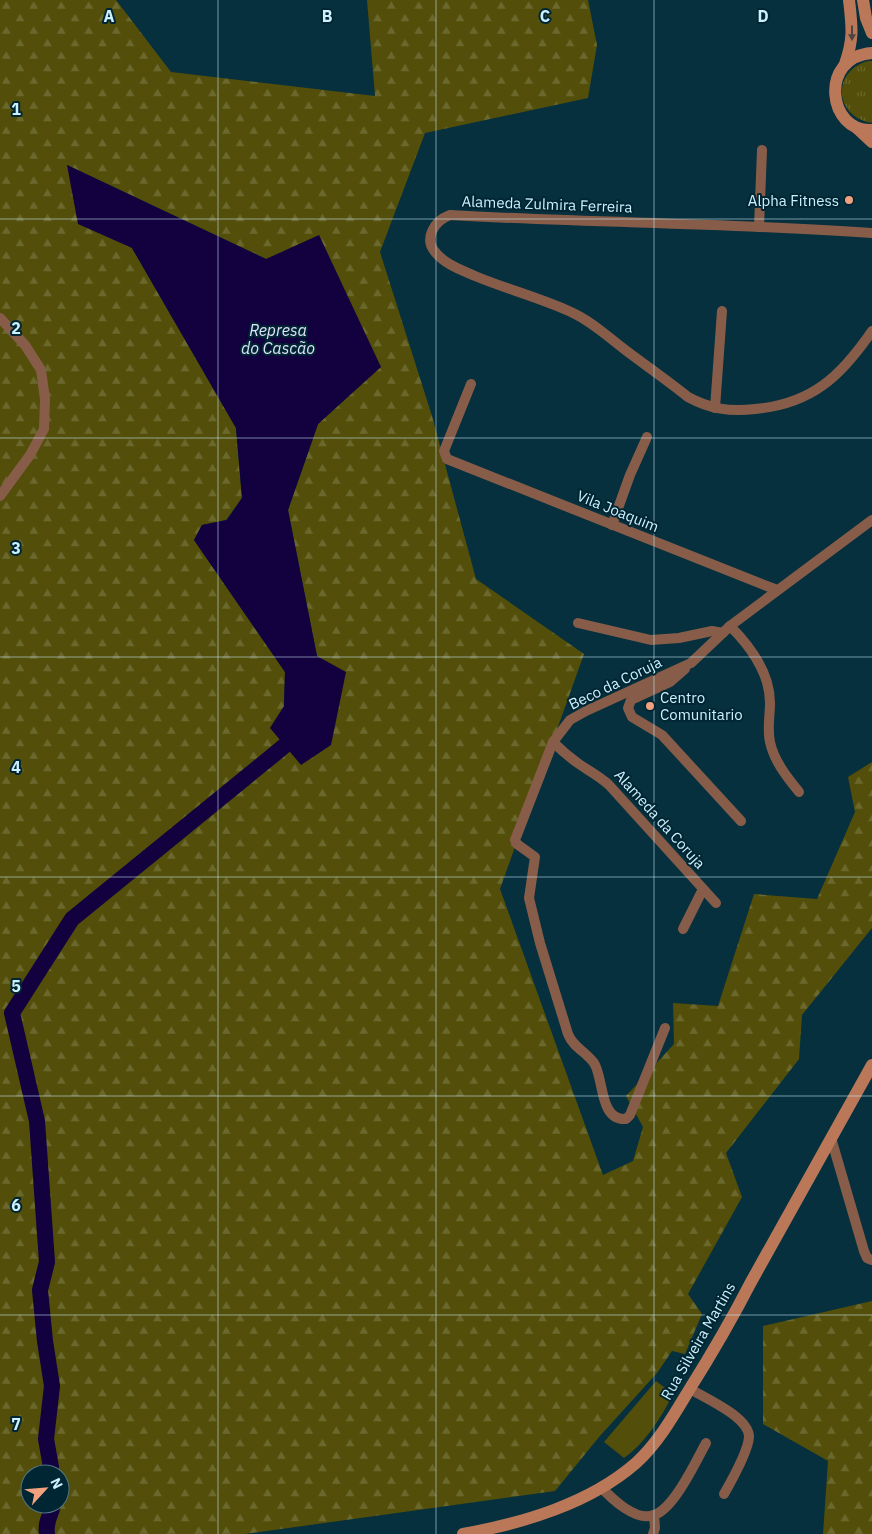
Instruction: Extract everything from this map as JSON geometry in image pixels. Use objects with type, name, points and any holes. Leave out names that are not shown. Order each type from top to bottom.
[{"type":"main road","points":[[849,0],[852,46],[845,64],[836,79],[834,97],[840,113],[872,142]]},
{"type":"main road","points":[[862,0],[866,18],[872,32]]},
{"type":"main road","points":[[845,64],[857,56],[872,54]]},
{"type":"main road","points":[[853,125],[872,130]]},
{"type":"main road","name":"Rua Silveira Martins","points":[[464,1534],[539,1516],[601,1487],[624,1472],[648,1450],[716,1348],[872,1065]]},
{"type":"street","points":[[759,227],[762,150]]},
{"type":"street","name":"Alameda Zulmira Ferreira","points":[[872,232],[714,224],[523,219],[450,215],[442,218],[435,224],[431,234],[431,246],[438,256],[446,262],[503,288],[571,312],[592,324],[688,396],[714,408],[728,410],[767,408],[803,399],[839,372],[872,331]]},
{"type":"street","points":[[714,408],[722,311]]},
{"type":"street","points":[[0,318],[26,345],[41,370],[45,399],[44,429],[30,455],[0,496]]},
{"type":"street","name":"Vila Joaquim","points":[[471,384],[444,451],[445,457],[449,460],[777,590]]},
{"type":"street","points":[[612,525],[630,474],[647,436]]},
{"type":"street","name":"Beco da Coruja","points":[[665,1028],[630,1115],[626,1119],[618,1118],[613,1115],[605,1103],[599,1073],[594,1062],[574,1044],[568,1034],[540,943],[529,898],[535,857],[517,844],[515,840],[553,742],[570,720],[691,663],[727,630],[777,590],[872,520]]},
{"type":"street","points":[[578,623],[651,640],[679,638],[727,630],[748,647],[760,665],[770,702],[768,728],[770,742],[786,776],[799,792]]},
{"type":"street","points":[[691,663],[670,682],[631,700],[628,708],[632,717],[662,735],[741,821]]},
{"type":"street","name":"Alameda da Coruja","points":[[553,742],[609,785],[716,903]]},
{"type":"street","points":[[683,929],[703,889]]},
{"type":"street","points":[[831,1138],[870,1259]]},
{"type":"street","points":[[690,1389],[734,1415],[744,1424],[749,1436],[739,1464],[724,1494]]},
{"type":"street","points":[[601,1487],[610,1498],[623,1507],[639,1515],[654,1515],[665,1507],[682,1486],[706,1443]]},
{"type":"street","points":[[653,1534],[655,1528],[654,1515]]},
{"type":"green space","points":[[0,0],[116,0],[171,72],[375,96],[367,0],[588,0],[597,45],[588,98],[425,133],[380,252],[432,416],[476,579],[584,654],[500,889],[603,1175],[633,1161],[643,1127],[626,1096],[674,1044],[673,1003],[718,1006],[754,894],[817,899],[855,812],[848,777],[872,762],[872,928],[802,1015],[799,1059],[726,1153],[742,1197],[688,1294],[702,1314],[685,1354],[672,1351],[657,1373],[599,1437],[555,1491],[245,1534],[0,1534]],"holes":[[[67,165],[266,259],[381,366],[318,424],[288,510],[317,656],[284,706],[285,672],[194,540],[202,525],[226,520],[242,498],[236,428],[132,248]]]},
{"type":"green space","points":[[872,61],[872,123],[859,119],[850,112],[844,103],[842,93],[843,83],[848,74],[856,66]]},
{"type":"green space","points":[[872,1301],[872,1534],[823,1534],[828,1461],[763,1424],[763,1326]]},
{"type":"green space","points":[[656,1381],[673,1394],[652,1429],[639,1445],[624,1458],[604,1442]]},
{"type":"water","name":"Represa do Cascão","points":[[67,165],[266,259],[319,235],[381,367],[318,424],[288,510],[317,656],[346,672],[331,745],[301,765],[270,728],[284,706],[285,672],[194,540],[202,525],[227,520],[242,498],[236,428],[132,248],[78,224]]},
{"type":"waterway","points":[[50,1464],[46,1439],[52,1386],[40,1290],[47,1262],[37,1121],[12,1013],[72,919],[277,752],[301,730]]},
{"type":"waterway","points":[[47,1534],[47,1522],[50,1514]]},
{"type":"place","name":"Alpha Fitness","points":[[849,200]]},
{"type":"place","name":"Centro Comunitario","points":[[650,706]]}]
